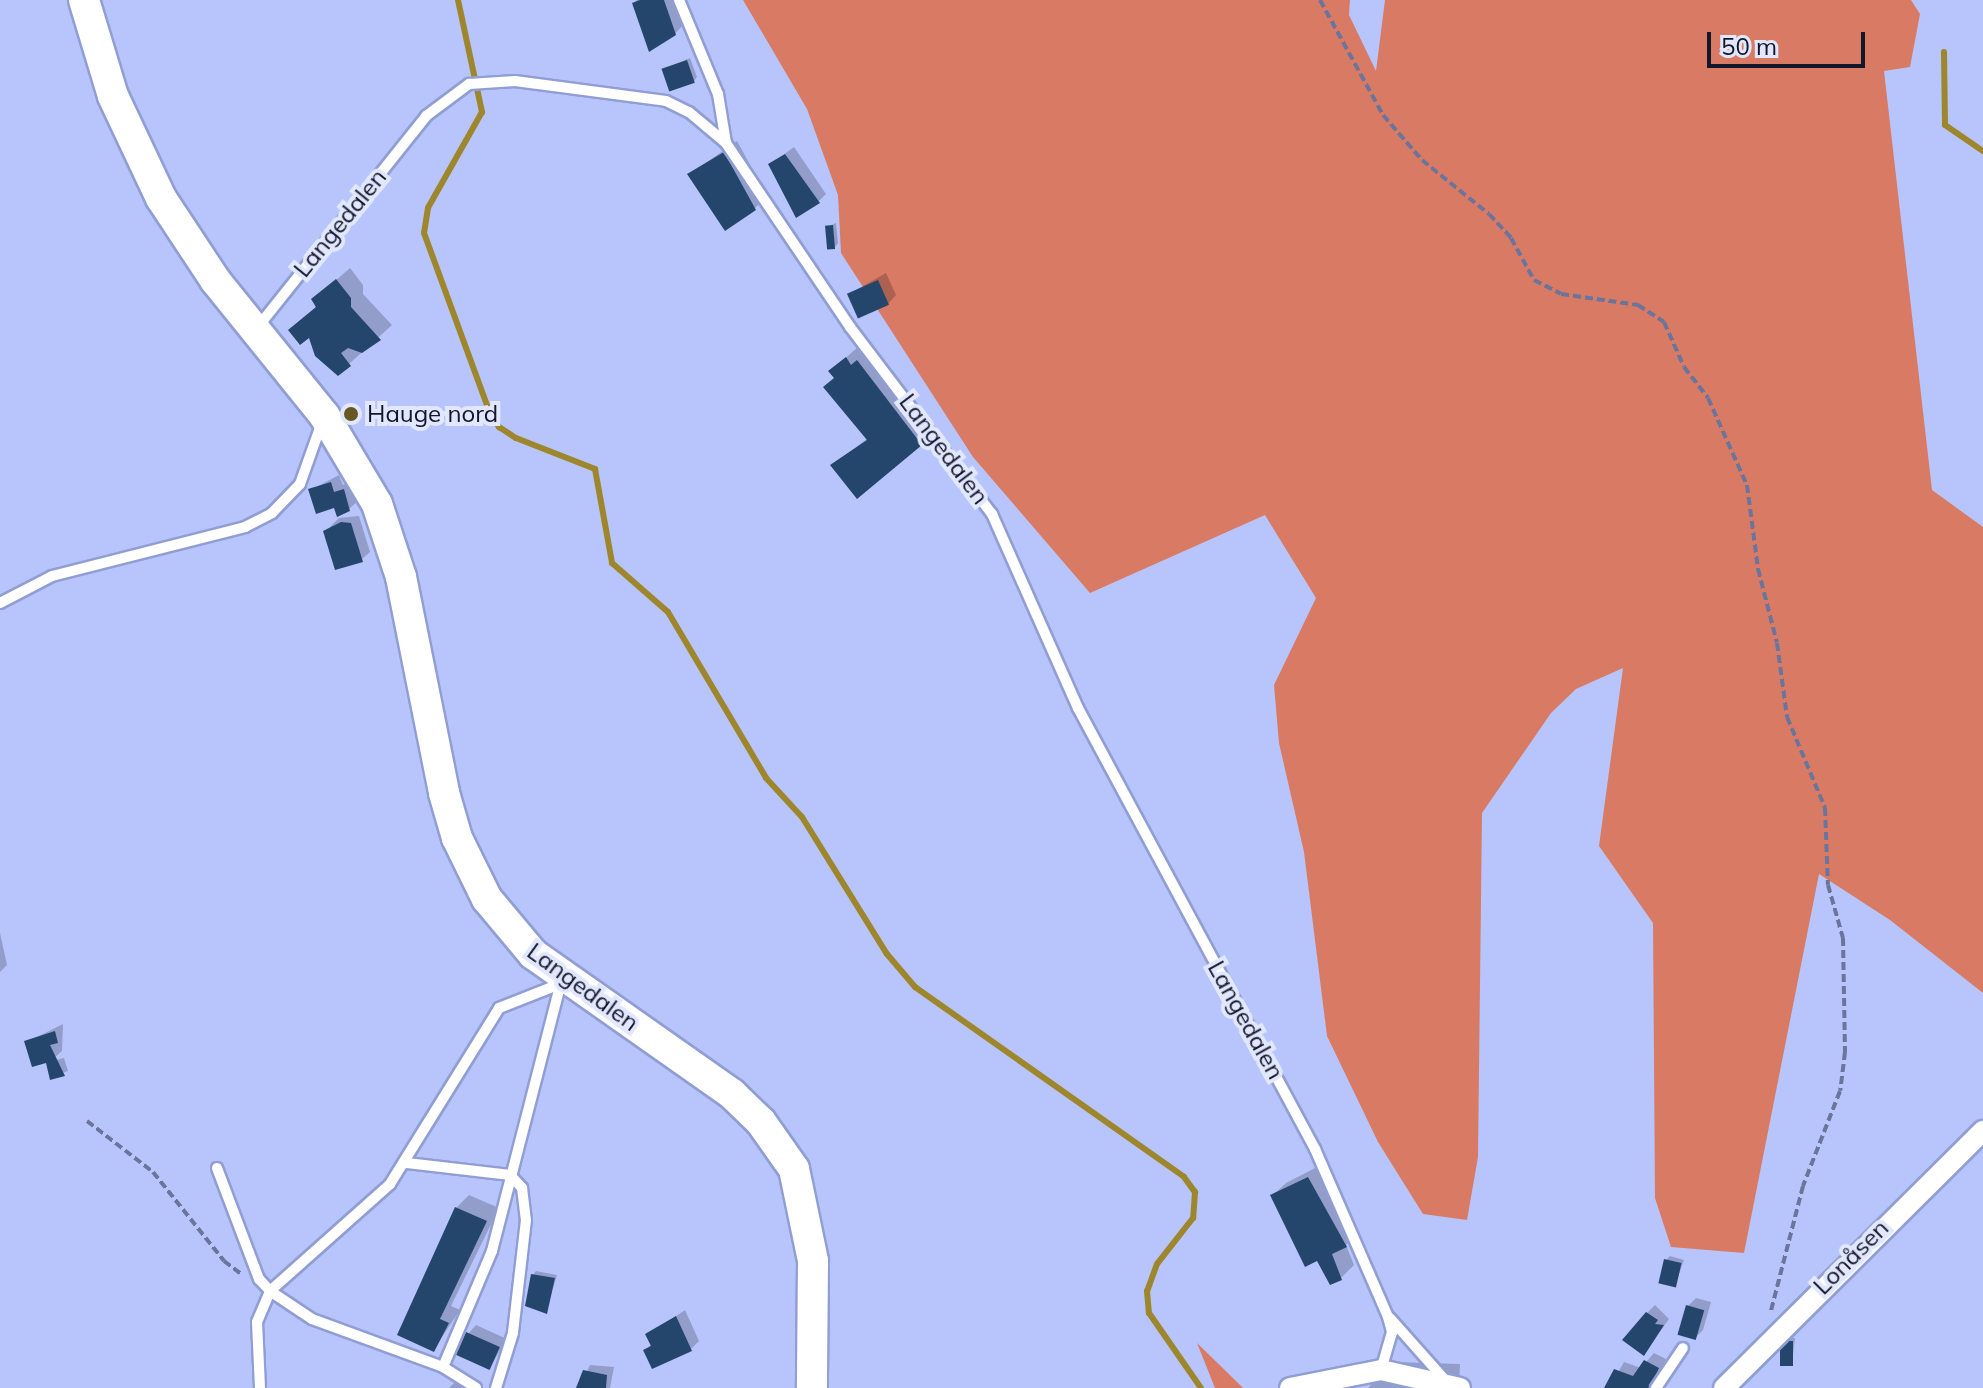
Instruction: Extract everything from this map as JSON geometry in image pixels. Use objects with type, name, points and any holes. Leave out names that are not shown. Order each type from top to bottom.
[{"type":"main road","name":"Langedalen","points":[[84,0],[113,96],[161,198],[255,330],[324,415],[377,504],[394,549],[444,793],[471,871],[508,929],[563,984],[720,1085],[780,1146],[794,1169],[811,1230],[812,1388]]},
{"type":"street","name":"Lonåsen","points":[[1724,1388],[1983,1131]]},
{"type":"street","points":[[1290,1388],[1381,1370],[1454,1386]]},
{"type":"lane","points":[[679,0],[725,116],[726,143]]},
{"type":"lane","name":"Langedalen","points":[[255,330],[426,116],[469,84],[515,81],[666,101],[689,112],[726,143],[850,327],[992,514],[1078,708],[1278,1076],[1388,1317],[1454,1386]]},
{"type":"lane","points":[[0,603],[52,576],[245,527],[272,513],[300,484],[324,415]]},
{"type":"lane","points":[[260,1388],[257,1322],[270,1291],[371,1205],[407,1163],[499,1008],[563,984]]},
{"type":"lane","points":[[443,1367],[483,1277],[563,984]]},
{"type":"lane","points":[[407,1163],[510,1175],[522,1188],[526,1220],[512,1343],[496,1388]]},
{"type":"lane","points":[[217,1168],[259,1279],[270,1291],[345,1334],[443,1367],[476,1388]]},
{"type":"lane","name":"Langedalen","points":[[1381,1370],[1390,1346],[1388,1317]]},
{"type":"lane","points":[[1656,1388],[1683,1348]]},
{"type":"path","points":[[1320,0],[1383,115],[1422,160],[1489,214],[1511,238],[1534,280],[1561,294],[1638,305],[1664,322],[1684,367],[1708,398],[1747,485],[1758,569],[1777,643],[1787,717],[1825,808],[1828,885],[1843,938],[1845,1017],[1840,1091],[1790,1231],[1768,1343]]},
{"type":"path","points":[[87,1121],[153,1172],[231,1268],[259,1279]]},
{"type":"shaded area","points":[[743,0],[1350,0],[1349,15],[1376,71],[1385,0],[1911,0],[1920,14],[1910,67],[1884,71],[1932,490],[1983,527],[1983,993],[1890,920],[1819,874],[1744,1253],[1671,1247],[1655,1198],[1653,923],[1599,846],[1623,668],[1576,689],[1551,713],[1482,813],[1478,1157],[1467,1220],[1423,1214],[1378,1142],[1327,1036],[1304,852],[1279,743],[1274,685],[1316,598],[1265,515],[1090,593],[973,457],[841,253],[838,195],[807,109]]},
{"type":"shaded area","points":[[1197,1343],[1238,1383],[1243,1388],[1215,1388]]},
{"type":"building","points":[[664,0],[676,35],[649,52],[632,3]]},
{"type":"building","points":[[687,60],[695,83],[669,91],[661,69]]},
{"type":"building","points":[[724,152],[756,210],[725,231],[687,174]]},
{"type":"building","points":[[785,154],[820,203],[796,218],[768,164]]},
{"type":"building","points":[[833,225],[835,249],[827,250],[825,226]]},
{"type":"building","points":[[336,279],[351,298],[351,307],[381,340],[362,353],[348,348],[341,353],[351,366],[338,376],[315,356],[309,338],[300,345],[288,330],[316,307],[311,299]]},
{"type":"building","points":[[878,280],[889,305],[858,318],[847,294]]},
{"type":"building","points":[[846,357],[851,365],[857,360],[922,445],[857,499],[830,465],[867,440],[823,387],[834,378],[828,371]]},
{"type":"building","points":[[331,482],[334,492],[344,489],[350,511],[337,517],[334,508],[316,514],[308,489]]},
{"type":"building","points":[[341,522],[351,523],[363,562],[335,570],[323,531]]},
{"type":"building","points":[[55,1031],[58,1043],[50,1045],[65,1076],[50,1080],[46,1063],[32,1067],[24,1041]]},
{"type":"building","points":[[1308,1177],[1347,1247],[1332,1254],[1342,1280],[1330,1285],[1317,1261],[1305,1267],[1270,1195]]},
{"type":"building","points":[[455,1207],[487,1221],[440,1319],[449,1323],[434,1352],[397,1335]]},
{"type":"building","points":[[1664,1259],[1682,1263],[1676,1287],[1658,1283]]},
{"type":"building","points":[[531,1274],[555,1278],[547,1314],[525,1306]]},
{"type":"building","points":[[1686,1305],[1704,1310],[1696,1340],[1677,1335]]},
{"type":"building","points":[[1646,1312],[1658,1320],[1655,1324],[1664,1325],[1644,1356],[1622,1340]]},
{"type":"building","points":[[676,1316],[692,1351],[652,1369],[643,1350],[651,1346],[645,1334]]},
{"type":"building","points":[[466,1332],[500,1347],[490,1370],[456,1355]]},
{"type":"building","points":[[1780,1341],[1793,1341],[1793,1366],[1780,1366]]},
{"type":"building","points":[[1644,1360],[1659,1368],[1650,1388],[1604,1388],[1614,1369],[1633,1376]]},
{"type":"building","points":[[583,1370],[607,1375],[606,1388],[576,1388]]},
{"type":"waterway","points":[[458,0],[482,112],[428,208],[424,233],[490,413],[499,427],[516,438],[595,469],[612,563],[668,612],[766,778],[802,817],[887,954],[915,987],[1184,1177],[1195,1192],[1193,1218],[1157,1264],[1147,1291],[1149,1313],[1201,1388]]},
{"type":"waterway","points":[[1944,52],[1945,125],[1983,151]]},
{"type":"place","name":"Hauge nord","points":[[351,414]]}]
